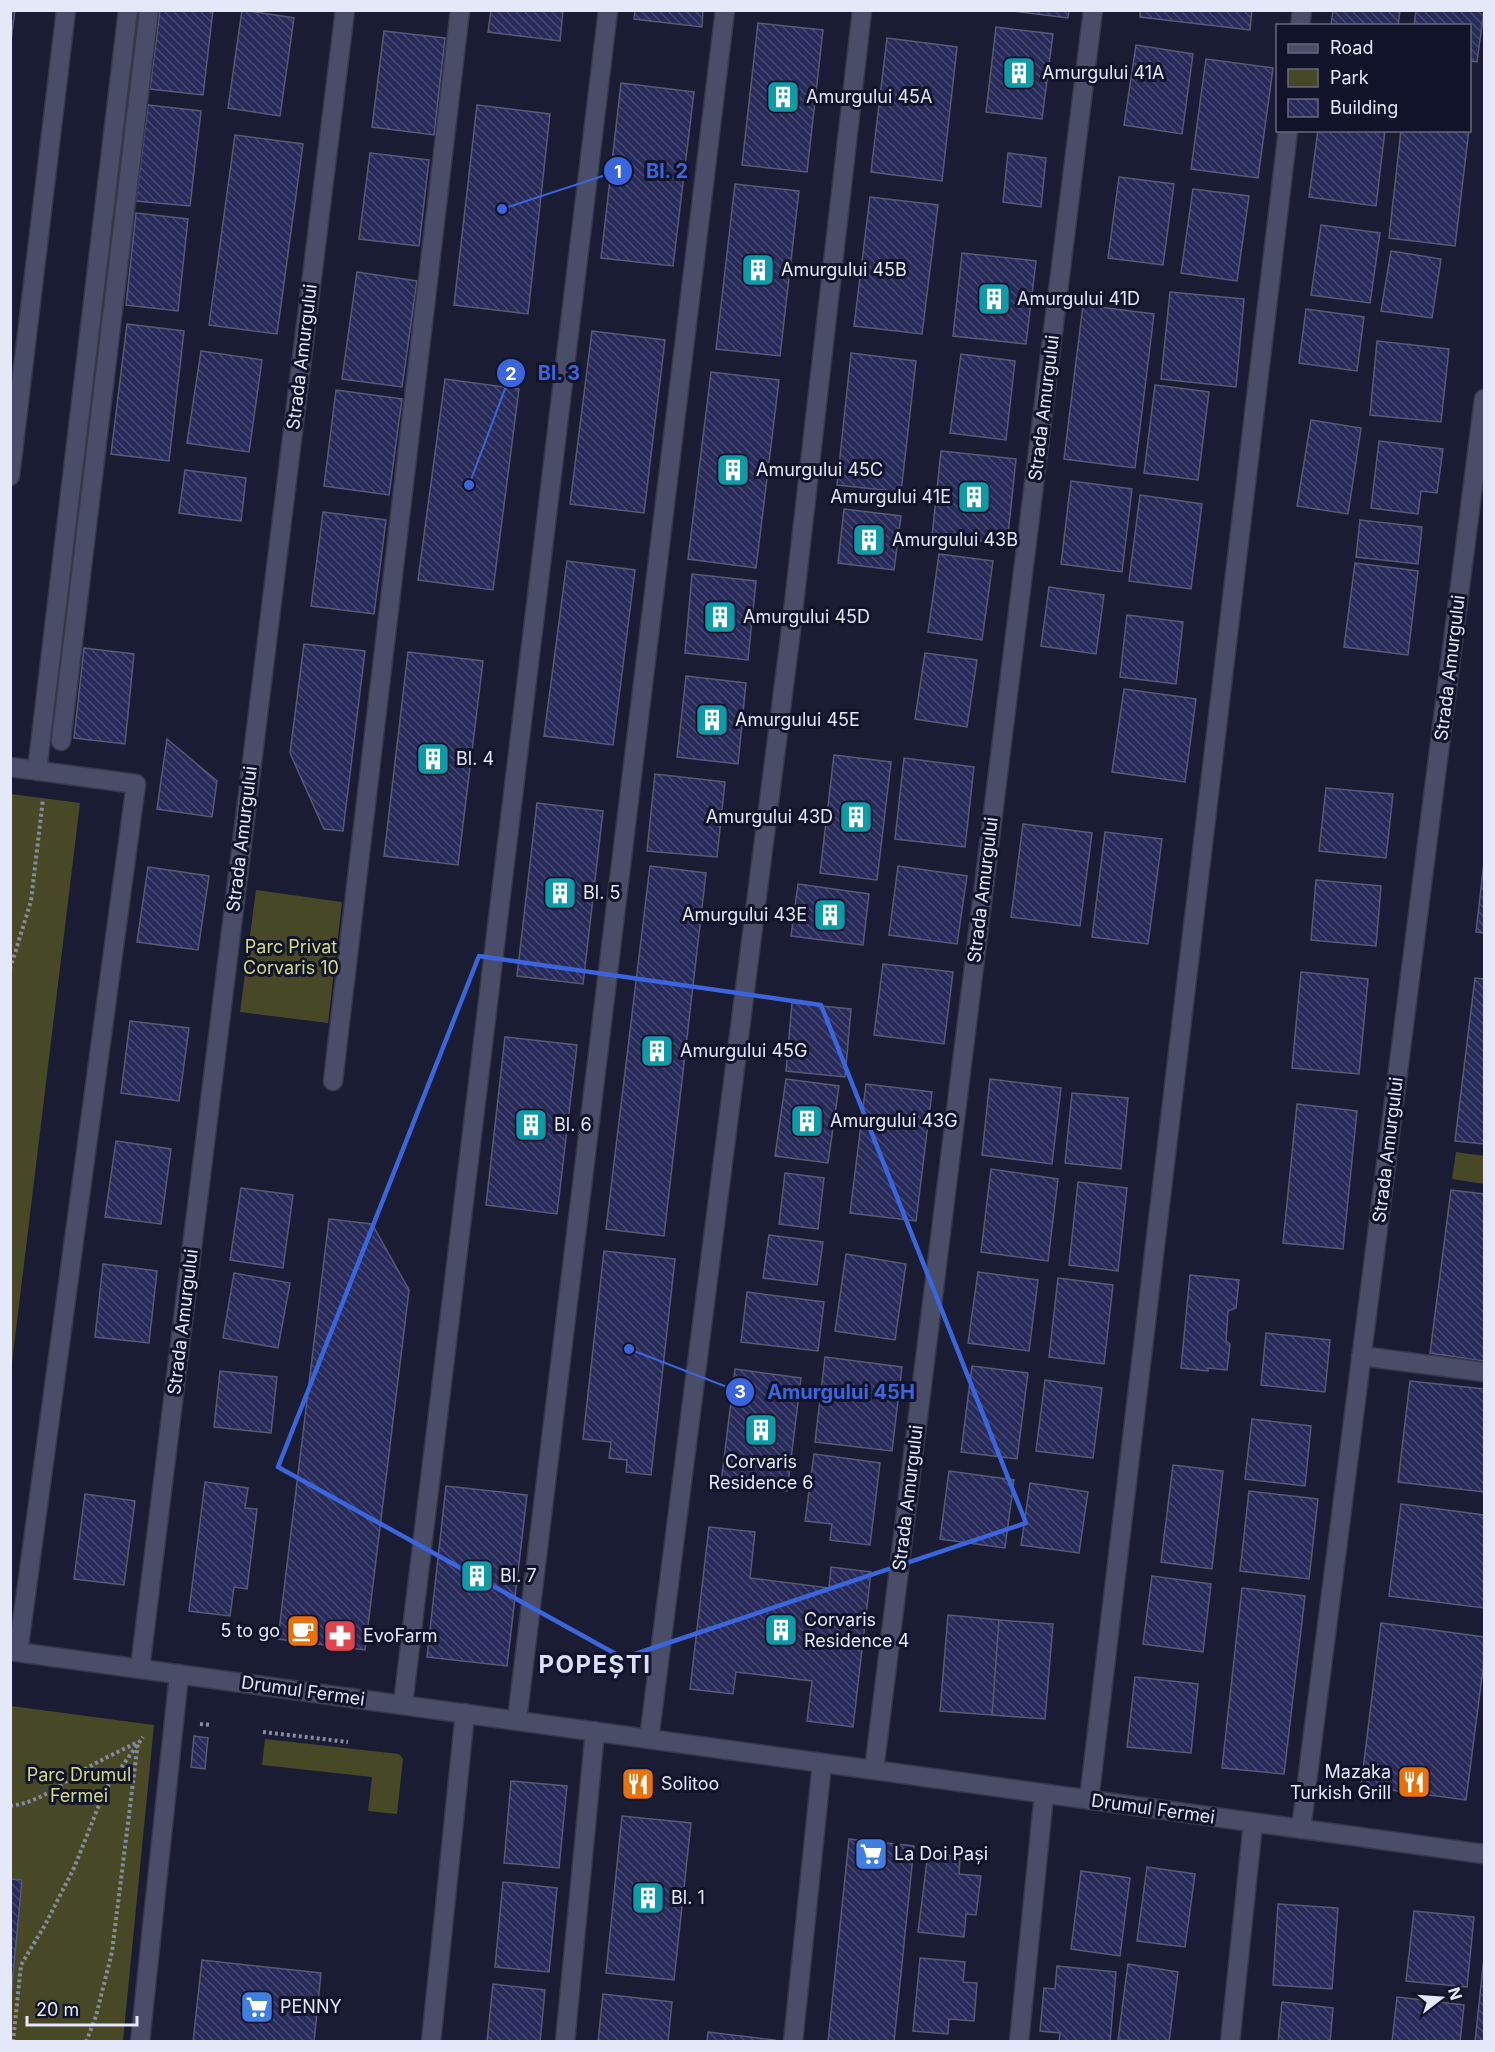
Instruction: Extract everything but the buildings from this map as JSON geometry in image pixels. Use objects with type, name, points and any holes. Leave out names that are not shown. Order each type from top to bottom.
[{"type":"street","points":[[10,476],[66,10]]},
{"type":"street","points":[[37,771],[128,10]]},
{"type":"street","points":[[61,741],[149,10]]},
{"type":"street","name":"Strada Amurgului","points":[[140,1668],[345,10]]},
{"type":"street","points":[[333,1081],[460,10]]},
{"type":"street","points":[[403,1704],[608,10]]},
{"type":"street","points":[[517,1720],[725,10]]},
{"type":"street","points":[[649,1740],[790,638],[862,10]]},
{"type":"street","name":"Strada Amurgului","points":[[874,1770],[1093,10]]},
{"type":"street","points":[[1089,1800],[1288,132]]},
{"type":"street","name":"Strada Amurgului","points":[[1301,1829],[1484,404]]},
{"type":"street","points":[[10,766],[136,784],[14,1652]]},
{"type":"street","points":[[1361,1356],[1485,1372]]},
{"type":"street","name":"Drumul Fermei","points":[[14,1652],[1485,1854]]},
{"type":"street","points":[[140,2042],[179,1674]]},
{"type":"street","points":[[431,2042],[465,1713]]},
{"type":"street","points":[[565,2042],[595,1731]]},
{"type":"street","points":[[793,2042],[822,1763]]},
{"type":"street","points":[[1019,2042],[1044,1794]]},
{"type":"street","points":[[1230,2042],[1253,1822]]},
{"type":"path","points":[[10,969],[31,901],[43,798]]},
{"type":"path","points":[[263,1732],[348,1742]]},
{"type":"path","points":[[13,2042],[21,1965],[45,1925],[74,1868],[105,1790],[138,1742],[147,1733]]},
{"type":"path","points":[[10,1806],[27,1804],[52,1792],[83,1770],[138,1742]]},
{"type":"path","points":[[86,2042],[96,2016],[112,1952],[138,1742]]},
{"type":"highlighted area","points":[[479,956],[821,1005],[1026,1523],[623,1658],[278,1467]]},
{"type":"green space","points":[[10,794],[80,803],[11,1371]]},
{"type":"green space","name":"Parc Privat Corvaris 10","points":[[256,890],[342,902],[328,1023],[240,1012]]},
{"type":"green space","points":[[1456,1152],[1484,1156],[1484,1184],[1452,1179]]},
{"type":"green space","name":"Parc Drumul Fermei","points":[[11,1706],[154,1725],[123,2041],[11,2042]]},
{"type":"green space","points":[[265,1739],[399,1754],[403,1759],[397,1814],[368,1811],[372,1777],[262,1765]]},
{"type":"place","name":"Amurgului 41A","points":[[1019,73]]},
{"type":"place","name":"Amurgului 45A","points":[[783,97]]},
{"type":"place","name":"Bl. 2","points":[[502,209]]},
{"type":"place","name":"Amurgului 45B","points":[[758,270]]},
{"type":"place","name":"Amurgului 41D","points":[[994,299]]},
{"type":"place","name":"Amurgului 45C","points":[[733,470]]},
{"type":"place","name":"Bl. 3","points":[[469,485]]},
{"type":"place","name":"Amurgului 41E","points":[[974,497]]},
{"type":"place","name":"Amurgului 43B","points":[[869,540]]},
{"type":"place","name":"Amurgului 45D","points":[[720,617]]},
{"type":"place","name":"Amurgului 45E","points":[[712,720]]},
{"type":"place","name":"Bl. 4","points":[[433,759]]},
{"type":"place","name":"Amurgului 43D","points":[[856,817]]},
{"type":"place","name":"Bl. 5","points":[[560,893]]},
{"type":"place","name":"Amurgului 43E","points":[[830,915]]},
{"type":"place","name":"Amurgului 45G","points":[[657,1051]]},
{"type":"place","name":"Amurgului 43G","points":[[807,1121]]},
{"type":"place","name":"Bl. 6","points":[[531,1125]]},
{"type":"place","name":"Amurgului 45H","points":[[629,1349]]},
{"type":"place","name":"Corvaris Residence 6","points":[[761,1430]]},
{"type":"place","name":"Bl. 7","points":[[477,1576]]},
{"type":"place","name":"Corvaris Residence 4","points":[[781,1630]]},
{"type":"place","name":"5 to go","points":[[303,1631]]},
{"type":"place","name":"EvoFarm","points":[[340,1636]]},
{"type":"place","name":"Mazaka Turkish Grill","points":[[1414,1782]]},
{"type":"place","name":"Solitoo","points":[[638,1784]]},
{"type":"place","name":"La Doi Pași","points":[[871,1854]]},
{"type":"place","name":"Bl. 1","points":[[648,1898]]},
{"type":"place","name":"PENNY","points":[[257,2007]]},
{"type":"district","name":"POPEȘTI","points":[[595,1665]]}]
